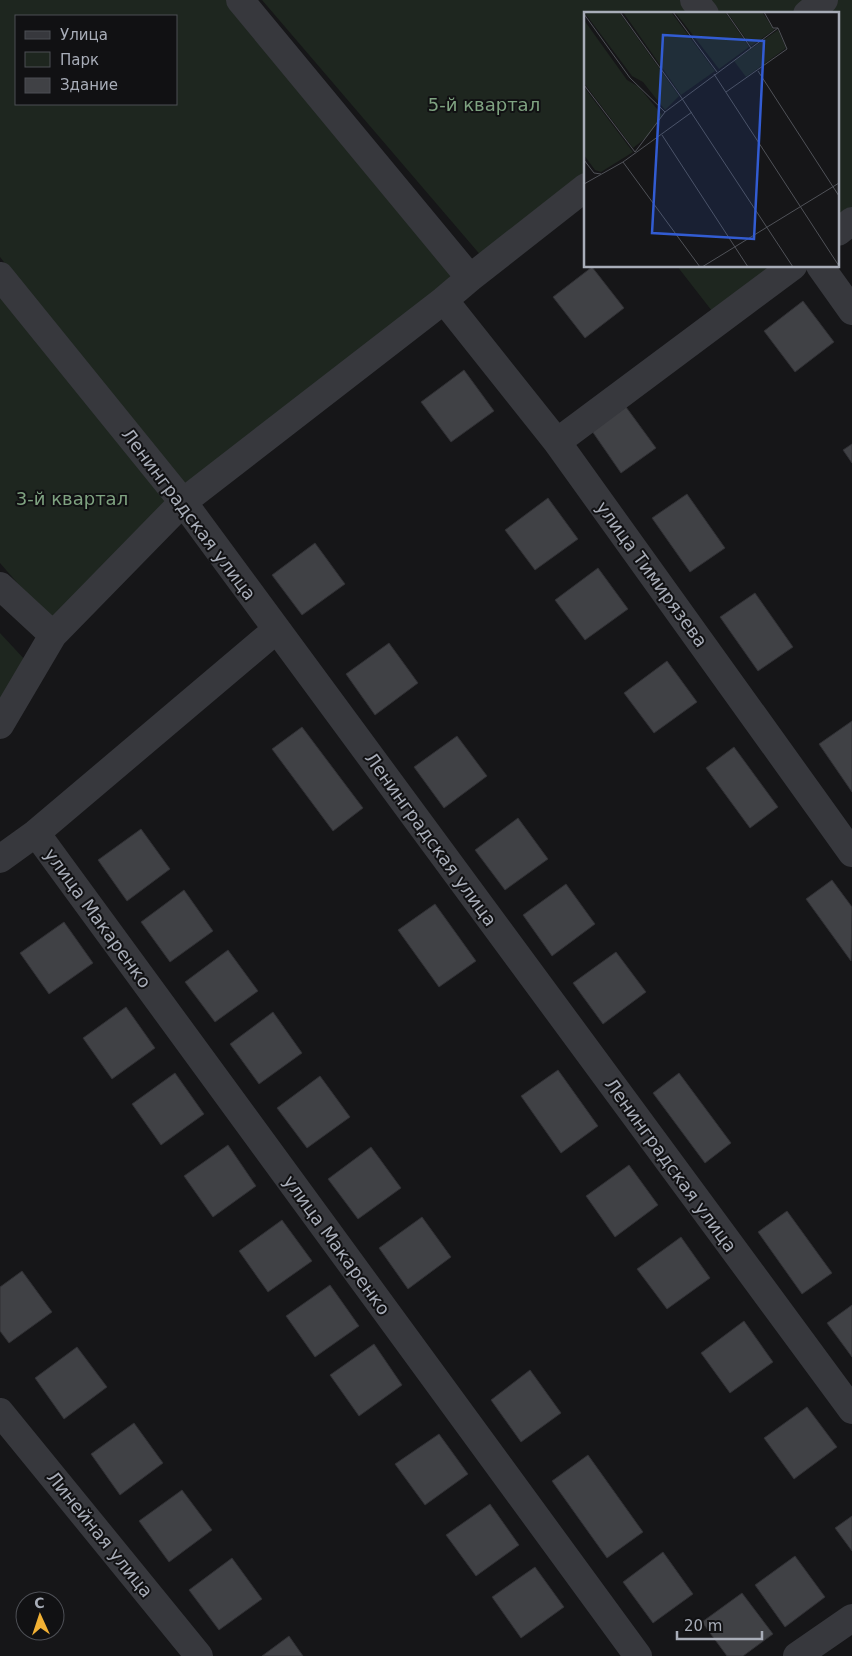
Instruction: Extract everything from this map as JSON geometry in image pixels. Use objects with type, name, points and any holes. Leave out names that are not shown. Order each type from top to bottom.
[{"type":"street","points":[[240,0],[470,278]]},
{"type":"street","points":[[694,0],[703,12]]},
{"type":"street","points":[[809,12],[824,0]]},
{"type":"street","points":[[0,725],[53,635],[184,502],[584,189]]},
{"type":"street","points":[[840,230],[852,221]]},
{"type":"street","points":[[557,442],[790,268]]},
{"type":"street","points":[[821,268],[852,311]]},
{"type":"street","name":"Ленинградская улица","points":[[0,276],[184,502],[276,630],[852,1410]]},
{"type":"street","name":"улица Тимирязева","points":[[444,300],[557,442],[852,852]]},
{"type":"street","points":[[0,586],[53,635]]},
{"type":"street","points":[[0,859],[36,833],[276,630]]},
{"type":"street","name":"улица Макаренко","points":[[36,833],[638,1656]]},
{"type":"street","name":"Линейная улица","points":[[0,1412],[199,1656]]},
{"type":"street","points":[[798,1656],[852,1618]]},
{"type":"green space","points":[[0,0],[227,0],[455,276],[184,490],[0,257]]},
{"type":"green space","name":"5-й квартал","points":[[262,0],[685,0],[694,12],[584,12],[584,176],[483,258]]},
{"type":"green space","points":[[706,0],[806,0],[791,12],[715,12]]},
{"type":"green space","points":[[838,0],[852,0],[852,208],[840,217],[840,12],[823,12]]},
{"type":"green space","points":[[679,268],[770,268],[712,311]]},
{"type":"green space","name":"3-й квартал","points":[[0,294],[166,501],[52,623],[0,563]]},
{"type":"green space","points":[[0,633],[27,662],[0,707]]},
{"type":"building","points":[[593,268],[624,308],[585,338],[553,297]]},
{"type":"building","points":[[803,301],[834,342],[795,372],[764,331]]},
{"type":"building","points":[[464,370],[494,411],[451,442],[421,402]]},
{"type":"building","points":[[626,407],[656,448],[621,473],[592,431]]},
{"type":"building","points":[[852,444],[852,463],[843,450]]},
{"type":"building","points":[[687,494],[725,548],[690,572],[652,518]]},
{"type":"building","points":[[548,498],[578,539],[535,570],[505,530]]},
{"type":"building","points":[[315,543],[345,584],[302,615],[272,575]]},
{"type":"building","points":[[598,568],[628,609],[585,640],[555,600]]},
{"type":"building","points":[[755,593],[793,647],[758,671],[720,617]]},
{"type":"building","points":[[389,643],[418,683],[375,715],[346,674]]},
{"type":"building","points":[[667,661],[697,702],[654,733],[624,693]]},
{"type":"building","points":[[852,721],[852,792],[819,744]]},
{"type":"building","points":[[302,727],[363,808],[333,831],[272,749]]},
{"type":"building","points":[[457,736],[487,776],[444,808],[414,767]]},
{"type":"building","points":[[734,747],[778,807],[750,828],[706,768]]},
{"type":"building","points":[[518,818],[548,859],[505,890],[475,850]]},
{"type":"building","points":[[141,829],[170,869],[127,901],[98,860]]},
{"type":"building","points":[[832,880],[852,907],[851,961],[806,899]]},
{"type":"building","points":[[566,884],[595,924],[552,956],[523,915]]},
{"type":"building","points":[[184,890],[213,931],[170,962],[141,922]]},
{"type":"building","points":[[435,904],[476,961],[439,987],[398,930]]},
{"type":"building","points":[[64,922],[93,963],[49,994],[20,953]]},
{"type":"building","points":[[228,950],[258,991],[215,1022],[185,982]]},
{"type":"building","points":[[616,952],[646,992],[603,1024],[573,983]]},
{"type":"building","points":[[126,1007],[155,1048],[112,1079],[83,1038]]},
{"type":"building","points":[[273,1012],[302,1053],[259,1084],[230,1044]]},
{"type":"building","points":[[558,1070],[598,1126],[561,1153],[521,1096]]},
{"type":"building","points":[[175,1073],[204,1114],[161,1145],[132,1104]]},
{"type":"building","points":[[679,1073],[731,1143],[705,1163],[653,1093]]},
{"type":"building","points":[[320,1076],[350,1117],[307,1148],[277,1108]]},
{"type":"building","points":[[228,1145],[256,1186],[213,1217],[184,1176]]},
{"type":"building","points":[[371,1147],[401,1188],[358,1219],[328,1179]]},
{"type":"building","points":[[629,1165],[658,1205],[615,1237],[586,1196]]},
{"type":"building","points":[[787,1211],[832,1273],[802,1294],[758,1232]]},
{"type":"building","points":[[422,1217],[451,1257],[408,1289],[379,1248]]},
{"type":"building","points":[[282,1220],[312,1261],[268,1292],[239,1251]]},
{"type":"building","points":[[681,1237],[710,1278],[667,1309],[637,1269]]},
{"type":"building","points":[[22,1271],[52,1312],[9,1343],[0,1331],[0,1287]]},
{"type":"building","points":[[330,1285],[359,1326],[315,1357],[286,1316]]},
{"type":"building","points":[[852,1305],[852,1357],[827,1323]]},
{"type":"building","points":[[744,1321],[773,1362],[730,1393],[701,1353]]},
{"type":"building","points":[[374,1344],[402,1385],[359,1416],[330,1375]]},
{"type":"building","points":[[77,1347],[107,1387],[64,1419],[35,1378]]},
{"type":"building","points":[[530,1370],[561,1413],[521,1442],[491,1400]]},
{"type":"building","points":[[807,1407],[837,1447],[794,1479],[764,1438]]},
{"type":"building","points":[[134,1423],[163,1463],[120,1495],[91,1454]]},
{"type":"building","points":[[439,1434],[468,1474],[425,1505],[395,1464]]},
{"type":"building","points":[[588,1455],[643,1532],[607,1558],[552,1481]]},
{"type":"building","points":[[182,1490],[212,1530],[169,1562],[139,1521]]},
{"type":"building","points":[[490,1504],[519,1545],[476,1576],[446,1535]]},
{"type":"building","points":[[852,1516],[852,1551],[835,1528]]},
{"type":"building","points":[[663,1552],[693,1594],[653,1623],[623,1582]]},
{"type":"building","points":[[795,1556],[825,1597],[785,1627],[755,1585]]},
{"type":"building","points":[[232,1558],[262,1599],[219,1630],[189,1590]]},
{"type":"building","points":[[535,1567],[564,1607],[521,1638],[492,1597]]},
{"type":"building","points":[[742,1593],[773,1634],[743,1656],[727,1656],[702,1622]]},
{"type":"building","points":[[289,1636],[303,1656],[262,1656]]}]
